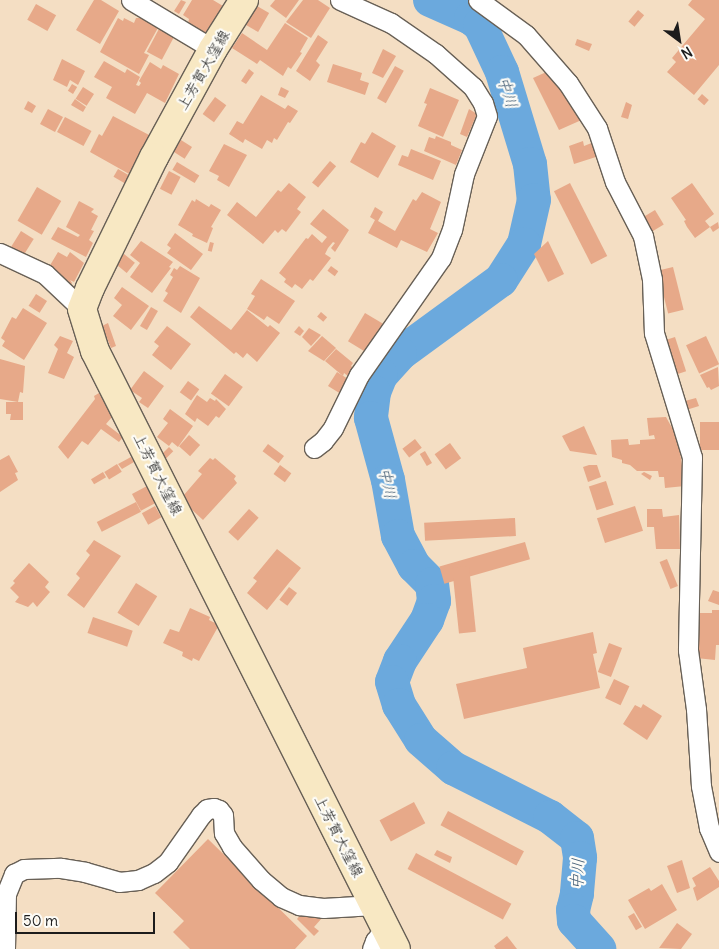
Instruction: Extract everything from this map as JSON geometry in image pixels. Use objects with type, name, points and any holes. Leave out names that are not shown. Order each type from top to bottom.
[{"type":"main road","name":"上芳賀大窪線","points":[[244,0],[213,49],[154,156],[90,288],[82,309],[96,351],[382,933]]},
{"type":"street","points":[[131,0],[213,49]]},
{"type":"street","points":[[314,448],[323,441],[333,428],[359,375],[441,258],[452,230],[464,174],[487,116],[483,103],[473,87],[436,54],[391,23],[340,0]]},
{"type":"street","points":[[478,0],[526,35],[568,83],[597,128],[615,182],[643,236],[652,279],[654,333],[692,457],[688,650],[696,709],[701,786],[709,828],[719,852]]},
{"type":"street","points":[[0,253],[45,274],[82,309]]},
{"type":"street","points":[[5,949],[6,894],[14,874],[24,869],[61,868],[85,872],[119,882],[138,880],[168,862],[201,815],[207,809],[214,808],[220,810],[223,815],[224,833],[232,847],[261,880],[281,897],[300,905],[323,908],[382,933]]},
{"type":"building","points":[[94,0],[101,0],[119,11],[100,44],[76,30]]},
{"type":"building","points":[[181,0],[186,2],[179,14],[174,11]]},
{"type":"building","points":[[192,0],[213,0],[223,6],[207,34],[188,23],[189,19],[183,15]]},
{"type":"building","points":[[275,0],[299,0],[286,18],[270,6]]},
{"type":"building","points":[[303,0],[318,0],[330,8],[311,38],[286,22]]},
{"type":"building","points":[[692,0],[719,0],[719,65],[694,95],[667,72],[676,62],[672,58],[705,19],[688,5]]},
{"type":"building","points":[[36,4],[56,15],[47,31],[27,20]]},
{"type":"building","points":[[257,6],[269,13],[258,32],[246,25]]},
{"type":"building","points":[[638,10],[644,15],[634,27],[628,21]]},
{"type":"building","points":[[118,18],[123,21],[124,18],[134,23],[136,18],[145,18],[159,26],[144,53],[149,55],[139,74],[100,52]]},
{"type":"building","points":[[285,23],[308,38],[300,52],[302,53],[291,69],[288,67],[283,76],[260,60],[257,64],[232,48],[242,33],[267,50]]},
{"type":"building","points":[[160,27],[175,35],[162,60],[147,52]]},
{"type":"building","points":[[318,35],[328,42],[316,61],[320,65],[310,81],[296,71]]},
{"type":"building","points":[[577,39],[592,44],[589,51],[575,45]]},
{"type":"building","points":[[383,49],[396,56],[383,78],[372,73]]},
{"type":"building","points":[[62,59],[85,71],[78,85],[70,80],[67,87],[53,80]]},
{"type":"building","points":[[104,61],[125,73],[127,69],[140,77],[136,85],[139,86],[141,83],[139,81],[150,62],[161,69],[163,65],[179,74],[165,103],[147,93],[135,114],[106,98],[112,87],[94,77]]},
{"type":"building","points":[[333,64],[362,73],[360,80],[369,83],[365,95],[327,82]]},
{"type":"building","points":[[395,66],[404,71],[386,103],[377,98]]},
{"type":"building","points":[[249,69],[254,73],[246,84],[241,81]]},
{"type":"building","points":[[553,69],[586,118],[559,130],[533,78]]},
{"type":"building","points":[[72,84],[77,87],[73,94],[68,91]]},
{"type":"building","points":[[83,87],[94,94],[87,106],[76,99]]},
{"type":"building","points":[[281,87],[289,91],[285,98],[278,95]]},
{"type":"building","points":[[430,88],[459,100],[443,137],[418,126],[427,104],[424,103]]},
{"type":"building","points":[[702,94],[709,100],[704,105],[697,99]]},
{"type":"building","points":[[261,95],[285,109],[288,105],[298,111],[290,123],[288,122],[277,140],[274,138],[272,143],[267,140],[262,149],[245,139],[243,143],[229,134],[237,121],[243,124]]},
{"type":"building","points":[[215,97],[226,105],[214,122],[203,114]]},
{"type":"building","points":[[75,99],[86,107],[83,112],[71,105]]},
{"type":"building","points":[[28,101],[36,106],[32,113],[24,109]]},
{"type":"building","points":[[626,102],[632,105],[628,119],[621,117]]},
{"type":"building","points":[[48,109],[63,117],[55,132],[40,124]]},
{"type":"building","points":[[469,109],[477,114],[467,137],[460,134]]},
{"type":"building","points":[[113,116],[151,136],[131,175],[90,152],[99,134],[102,136]]},
{"type":"building","points":[[65,117],[91,131],[84,146],[57,132]]},
{"type":"building","points":[[372,132],[396,146],[378,178],[350,162],[361,142],[365,144]]},
{"type":"building","points":[[436,136],[451,142],[451,145],[462,150],[456,165],[424,151],[429,137],[435,139]]},
{"type":"building","points":[[181,140],[192,147],[185,159],[174,152]]},
{"type":"building","points":[[583,141],[584,146],[594,142],[599,156],[574,164],[569,146]]},
{"type":"building","points":[[224,144],[247,155],[229,187],[217,180],[219,176],[209,171]]},
{"type":"building","points":[[411,149],[441,161],[433,180],[398,165],[402,155],[408,157]]},
{"type":"building","points":[[330,161],[336,166],[318,188],[312,182]]},
{"type":"building","points":[[177,162],[199,175],[195,183],[172,170]]},
{"type":"building","points":[[118,169],[130,176],[126,184],[114,177]]},
{"type":"building","points":[[169,171],[181,177],[172,195],[160,189]]},
{"type":"building","points":[[289,183],[306,197],[297,209],[301,212],[286,232],[282,229],[278,233],[275,230],[263,244],[227,215],[237,202],[256,217],[278,190],[281,192]]},
{"type":"building","points":[[570,183],[607,256],[591,264],[554,191]]},
{"type":"building","points":[[692,183],[714,214],[705,221],[710,227],[695,238],[684,221],[686,220],[671,198]]},
{"type":"building","points":[[37,187],[61,201],[42,235],[18,221]]},
{"type":"building","points":[[422,192],[441,202],[430,229],[438,233],[427,252],[401,240],[397,248],[368,233],[375,220],[370,217],[375,207],[383,212],[378,221],[395,231],[413,199],[416,201]]},
{"type":"building","points":[[196,199],[209,207],[211,204],[221,210],[211,227],[213,228],[207,243],[192,236],[193,234],[178,225],[192,200],[195,202]]},
{"type":"building","points":[[79,201],[94,209],[91,212],[98,216],[91,230],[94,231],[89,240],[93,243],[86,257],[51,239],[58,227],[78,237],[80,235],[66,227]]},
{"type":"building","points":[[323,209],[349,230],[335,252],[331,248],[335,243],[333,242],[328,248],[325,254],[331,258],[313,281],[310,279],[302,289],[295,284],[292,288],[284,282],[286,279],[279,273],[306,238],[308,239],[312,234],[322,243],[327,237],[310,224]]},
{"type":"building","points":[[655,210],[664,225],[650,233],[641,218]]},
{"type":"building","points":[[718,222],[719,228],[713,232],[710,227]]},
{"type":"building","points":[[21,231],[34,239],[15,269],[2,262]]},
{"type":"building","points":[[175,233],[203,254],[191,270],[167,253],[171,248],[167,245]]},
{"type":"building","points":[[141,241],[173,262],[169,267],[171,268],[152,293],[130,277],[140,263],[130,255]]},
{"type":"building","points":[[548,241],[564,274],[548,282],[534,254]]},
{"type":"building","points":[[210,242],[214,243],[212,252],[208,251]]},
{"type":"building","points":[[58,252],[67,257],[70,252],[84,263],[74,282],[70,280],[72,283],[66,294],[63,292],[69,282],[46,272]]},
{"type":"building","points":[[124,254],[135,263],[127,273],[116,264]]},
{"type":"building","points":[[180,266],[200,278],[181,313],[163,301],[168,293],[165,291],[173,277],[170,275],[174,268],[177,270]]},
{"type":"building","points":[[331,266],[338,271],[335,276],[327,271]]},
{"type":"building","points":[[673,267],[684,310],[668,314],[657,271]]},
{"type":"building","points":[[261,279],[295,301],[279,324],[267,316],[264,320],[247,309],[255,296],[251,294]]},
{"type":"building","points":[[122,287],[149,306],[131,330],[113,316],[122,305],[114,298]]},
{"type":"building","points":[[36,294],[47,301],[40,313],[29,306]]},
{"type":"building","points":[[199,306],[231,330],[247,310],[268,327],[270,325],[280,333],[257,362],[247,353],[243,358],[236,352],[234,354],[190,317]]},
{"type":"building","points":[[151,307],[158,311],[147,330],[140,326]]},
{"type":"building","points":[[23,308],[47,323],[24,360],[2,346],[5,341],[1,338],[12,317],[16,319]]},
{"type":"building","points":[[321,312],[327,317],[323,322],[317,317]]},
{"type":"building","points":[[365,313],[385,325],[368,353],[348,341]]},
{"type":"building","points":[[108,323],[116,346],[111,348],[102,326]]},
{"type":"building","points":[[167,326],[191,344],[171,370],[152,355],[159,346],[154,342]]},
{"type":"building","points":[[299,326],[304,331],[300,336],[294,332]]},
{"type":"building","points":[[309,328],[321,335],[311,346],[302,337]]},
{"type":"building","points":[[60,336],[73,341],[67,353],[74,357],[64,379],[48,373],[58,349],[54,345]]},
{"type":"building","points":[[322,336],[336,348],[324,361],[308,351]]},
{"type":"building","points":[[706,336],[719,364],[699,373],[686,345]]},
{"type":"building","points":[[675,337],[686,371],[671,376],[660,342]]},
{"type":"building","points":[[336,349],[353,363],[351,366],[354,369],[348,376],[344,373],[343,376],[325,361]]},
{"type":"building","points":[[0,359],[25,366],[23,393],[20,392],[18,402],[0,399]]},
{"type":"building","points":[[718,367],[719,386],[711,390],[709,387],[707,388],[700,375]]},
{"type":"building","points":[[144,371],[164,386],[148,408],[139,402],[142,398],[130,390]]},
{"type":"building","points":[[337,372],[348,379],[341,394],[328,386]]},
{"type":"building","points":[[225,374],[243,387],[229,406],[211,393]]},
{"type":"building","points":[[188,381],[199,389],[191,401],[180,392]]},
{"type":"building","points":[[99,393],[112,417],[106,424],[123,437],[119,442],[101,429],[88,445],[82,441],[68,459],[58,447],[95,399],[94,396]]},
{"type":"building","points":[[197,395],[207,402],[210,398],[215,401],[216,399],[226,409],[219,418],[216,416],[208,426],[197,418],[195,422],[185,414]]},
{"type":"building","points":[[696,398],[699,406],[683,411],[681,402]]},
{"type":"building","points":[[6,402],[23,402],[23,420],[10,420],[11,414],[6,414]]},
{"type":"building","points":[[170,409],[193,426],[178,447],[172,442],[169,446],[157,437],[168,423],[163,419]]},
{"type":"building","points":[[666,417],[677,432],[685,486],[665,488],[664,477],[659,477],[658,471],[637,471],[630,465],[622,463],[622,460],[612,457],[611,440],[628,439],[629,445],[640,444],[640,440],[655,439],[654,435],[649,436],[647,418]]},
{"type":"building","points":[[700,422],[719,422],[719,450],[700,450]]},
{"type":"building","points":[[584,426],[597,455],[570,451],[562,436]]},
{"type":"building","points":[[189,435],[200,445],[190,456],[179,446]]},
{"type":"building","points":[[415,439],[422,448],[409,458],[402,449]]},
{"type":"building","points":[[450,443],[461,458],[446,470],[435,454]]},
{"type":"building","points":[[268,444],[284,456],[279,463],[263,451]]},
{"type":"building","points":[[169,447],[173,451],[165,459],[161,455]]},
{"type":"building","points":[[425,451],[432,463],[427,466],[420,454]]},
{"type":"building","points":[[9,455],[18,472],[15,473],[18,480],[0,492],[0,460]]},
{"type":"building","points":[[131,457],[134,462],[122,469],[118,464]]},
{"type":"building","points":[[210,458],[213,460],[215,458],[236,476],[234,479],[237,483],[203,520],[189,507],[183,496],[202,474],[198,471]]},
{"type":"building","points":[[117,464],[122,472],[109,480],[104,472]]},
{"type":"building","points":[[280,465],[291,473],[285,482],[274,474]]},
{"type":"building","points":[[597,465],[601,477],[588,482],[583,467]]},
{"type":"building","points":[[103,472],[106,477],[94,484],[91,479]]},
{"type":"building","points":[[644,472],[652,476],[650,480],[641,474]]},
{"type":"building","points":[[606,481],[614,505],[597,510],[589,487]]},
{"type":"building","points":[[147,486],[156,503],[141,511],[132,494]]},
{"type":"building","points":[[136,502],[141,512],[102,532],[97,522]]},
{"type":"building","points":[[155,506],[161,517],[148,525],[142,513]]},
{"type":"building","points":[[635,506],[643,531],[605,543],[597,518]]},
{"type":"building","points":[[249,509],[259,518],[238,541],[228,532]]},
{"type":"building","points":[[647,509],[662,509],[663,517],[679,515],[680,549],[656,549],[654,527],[647,527]]},
{"type":"building","points":[[515,518],[516,536],[425,541],[424,523]]},
{"type":"building","points":[[94,540],[121,556],[84,608],[67,595],[80,578],[76,574],[90,555],[86,551]]},
{"type":"building","points":[[525,542],[530,559],[444,584],[439,567]]},
{"type":"building","points":[[277,549],[301,568],[267,610],[247,593],[257,581],[253,578]]},
{"type":"building","points":[[667,559],[678,586],[670,589],[660,562]]},
{"type":"building","points":[[29,563],[49,582],[45,587],[50,592],[37,607],[33,602],[28,607],[15,602],[19,597],[10,588],[15,583],[13,581]]},
{"type":"building","points":[[469,566],[476,632],[459,633],[452,568]]},
{"type":"building","points":[[136,583],[157,596],[139,626],[117,613]]},
{"type":"building","points":[[289,587],[297,593],[287,606],[279,600]]},
{"type":"building","points":[[713,590],[719,592],[719,605],[708,601]]},
{"type":"building","points":[[190,608],[210,617],[209,620],[219,625],[199,661],[193,658],[192,661],[182,656],[183,652],[163,643],[170,629],[179,632]]},
{"type":"building","points":[[712,610],[719,610],[719,645],[716,645],[715,660],[696,658],[698,613],[712,613]]},
{"type":"building","points":[[93,617],[133,631],[127,647],[87,633]]},
{"type":"building","points":[[593,632],[597,653],[593,654],[600,688],[464,719],[456,684],[527,668],[523,648]]},
{"type":"building","points":[[609,643],[622,648],[611,677],[598,672]]},
{"type":"building","points":[[614,679],[629,686],[621,705],[605,698]]},
{"type":"building","points":[[643,704],[662,716],[647,740],[623,724],[635,705],[641,708]]},
{"type":"building","points":[[414,802],[425,823],[391,842],[380,820]]},
{"type":"building","points":[[448,811],[524,851],[516,866],[440,825]]},
{"type":"building","points":[[208,839],[307,936],[295,949],[190,949],[173,932],[184,921],[155,893]]},
{"type":"building","points":[[437,850],[452,857],[450,863],[434,855]]},
{"type":"building","points":[[416,853],[511,904],[503,920],[408,869]]},
{"type":"building","points":[[682,860],[690,888],[677,893],[667,866]]},
{"type":"building","points":[[710,867],[719,881],[719,887],[697,901],[693,888],[696,886],[692,878]]},
{"type":"building","points":[[662,884],[677,910],[645,929],[628,900],[649,888],[651,891]]},
{"type":"building","points":[[303,912],[307,916],[311,913],[315,917],[318,913],[322,918],[314,927],[319,931],[314,936],[297,919]]},
{"type":"building","points":[[634,913],[642,927],[636,930],[628,916]]},
{"type":"building","points":[[677,923],[692,934],[681,949],[659,948]]},
{"type":"building","points":[[507,936],[517,949],[496,949],[494,946]]},
{"type":"waterway","name":"中川","points":[[430,0],[471,18],[480,25],[502,72],[530,164],[534,200],[524,244],[501,280],[400,354],[381,375],[374,392],[371,418],[388,480],[398,536],[414,566],[432,584],[434,601],[427,620],[400,661],[392,682],[399,705],[421,740],[453,768],[550,817],[577,838],[580,858],[577,894],[573,910],[574,921],[599,949]]}]
